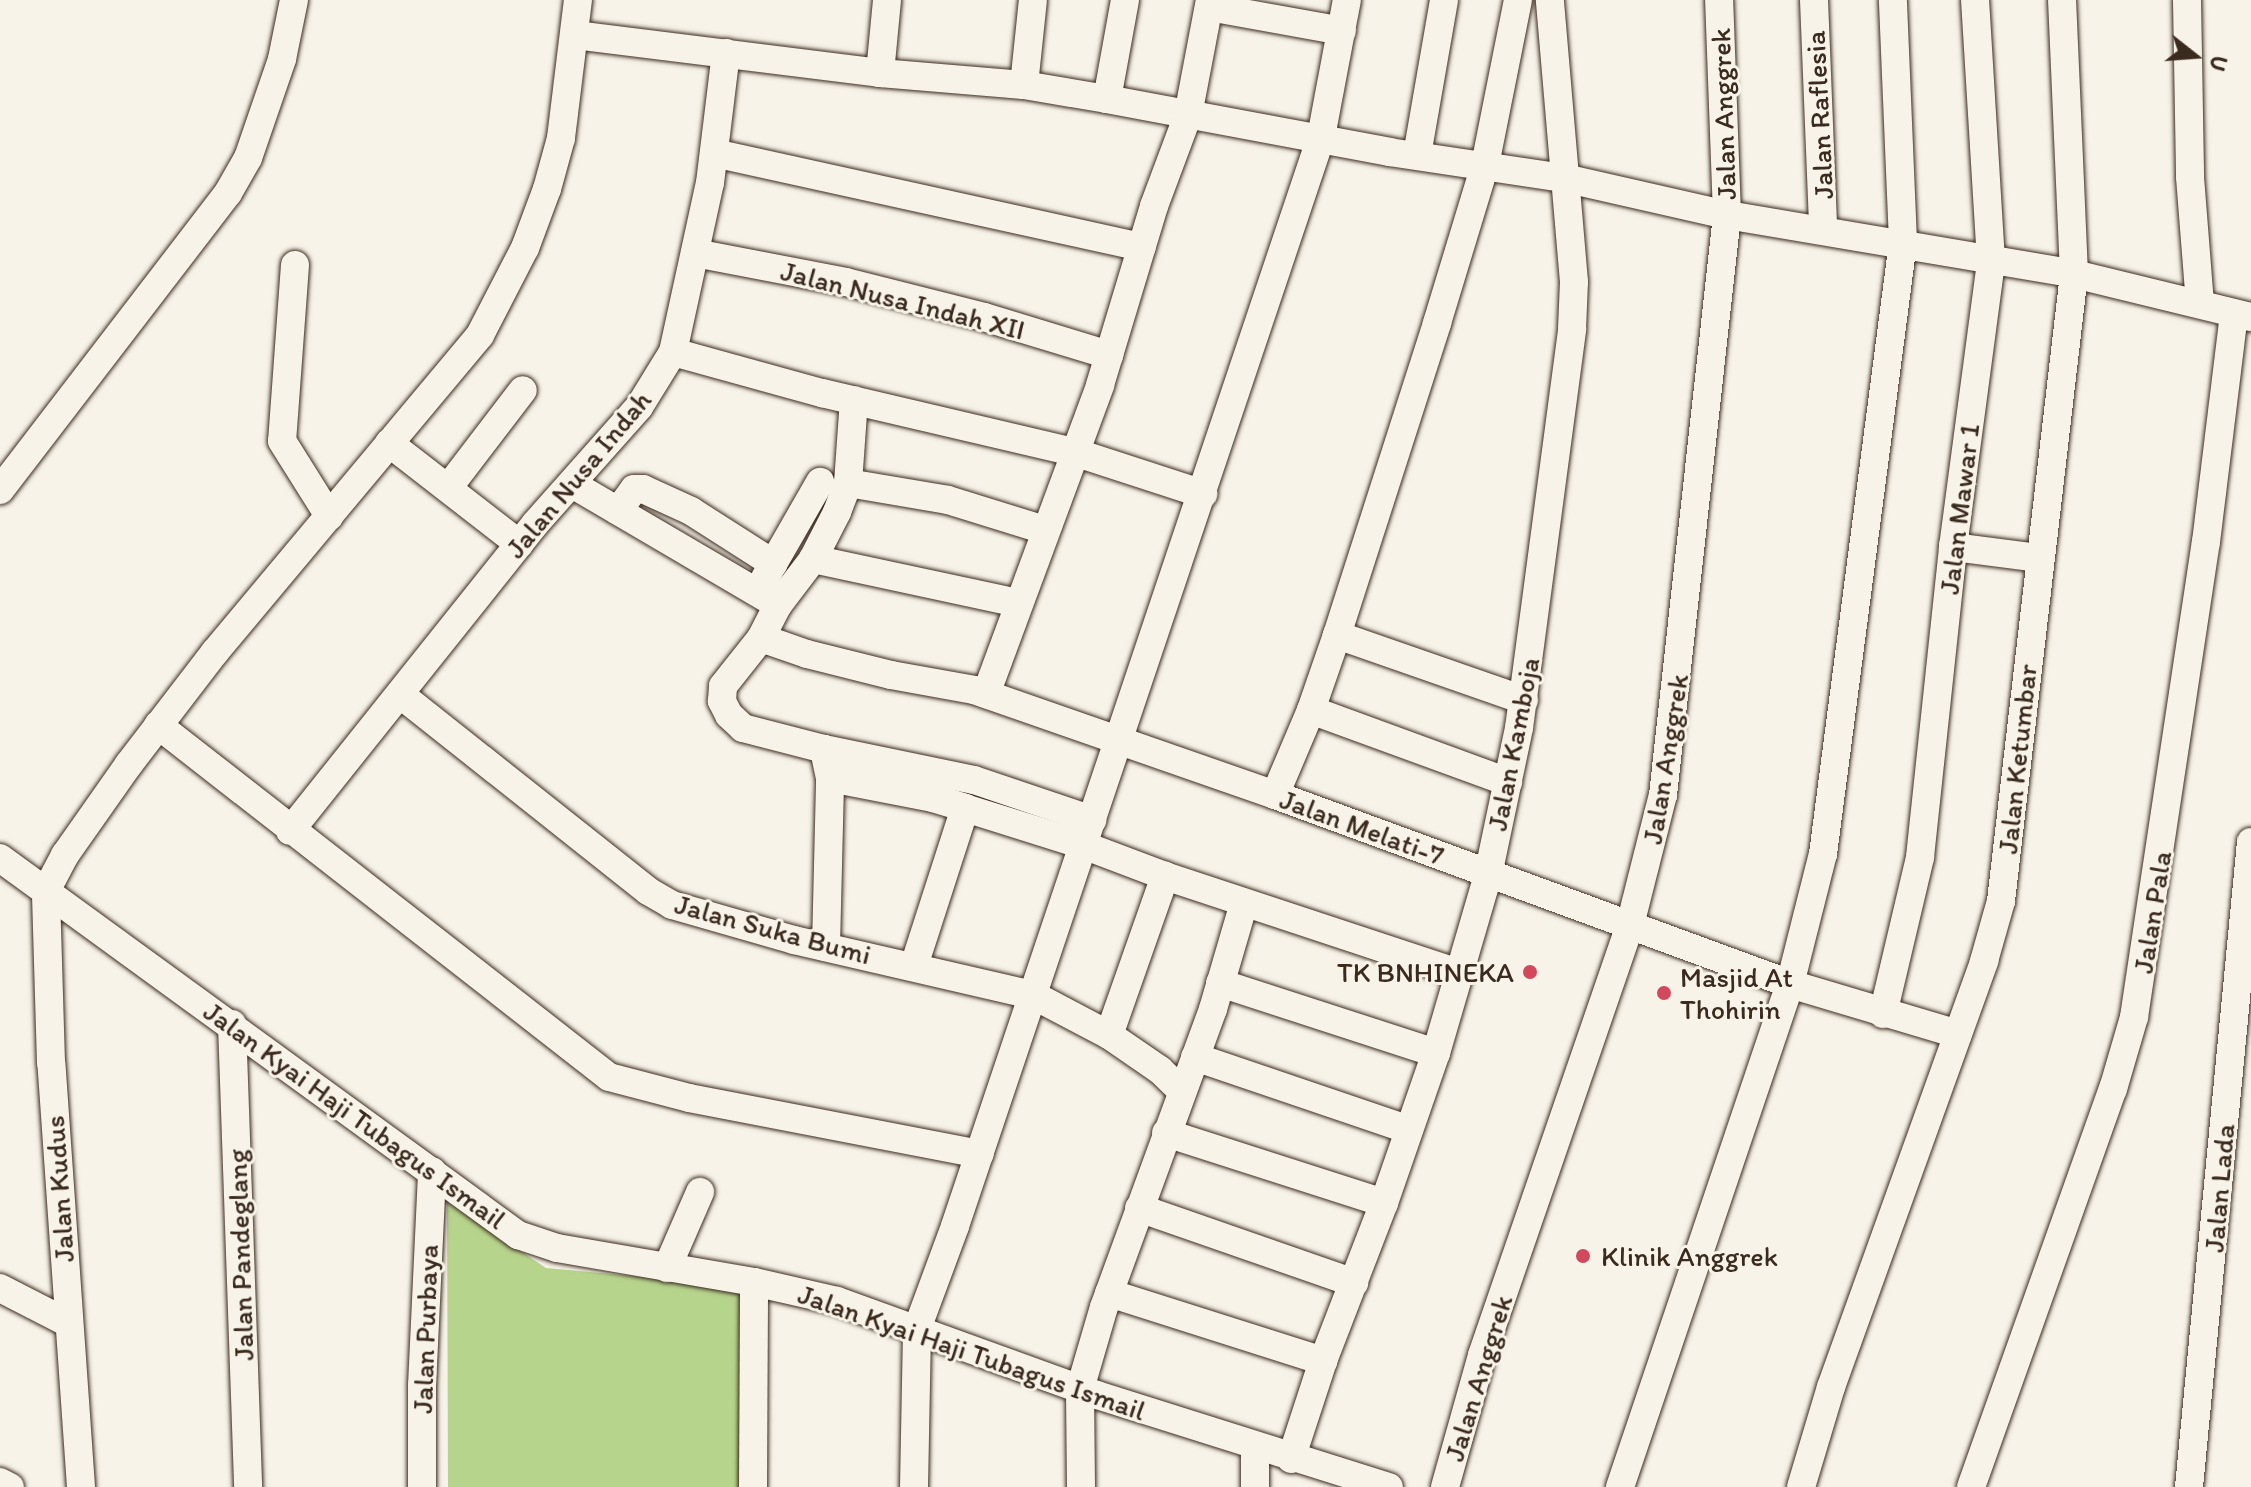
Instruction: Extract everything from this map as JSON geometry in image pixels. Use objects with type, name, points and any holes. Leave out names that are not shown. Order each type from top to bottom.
[{"type":"street","points":[[0,490],[228,193],[248,158],[277,73],[294,0]]},
{"type":"street","points":[[46,891],[65,855],[158,725],[267,586],[480,335],[525,248],[547,189],[561,138],[578,0]]},
{"type":"street","points":[[880,73],[887,0]]},
{"type":"street","points":[[1024,85],[1033,0]]},
{"type":"street","points":[[1107,99],[1125,0]]},
{"type":"street","points":[[914,1487],[917,1329],[980,1154],[1321,137],[1347,0]]},
{"type":"street","points":[[1417,155],[1444,0]]},
{"type":"street","points":[[1275,795],[1311,710],[1337,635],[1485,165],[1518,0]]},
{"type":"street","name":"Jalan Kamboja","points":[[1291,1459],[1323,1361],[1384,1203],[1436,1053],[1488,875],[1524,700],[1572,329],[1574,282],[1550,0]]},
{"type":"street","name":"Jalan Anggrek","points":[[1445,1487],[1482,1355],[1630,925],[1663,795],[1727,215],[1719,0]]},
{"type":"street","name":"Jalan Raflesia","points":[[1814,0],[1823,229]]},
{"type":"street","points":[[1620,1487],[1790,984],[1811,910],[1825,840],[1903,242],[1893,0]]},
{"type":"street","name":"Jalan Mawar 1","points":[[1883,1014],[1918,870],[1953,547],[1991,261],[1975,0]]},
{"type":"street","name":"Jalan Ketumbar","points":[[1801,1487],[1831,1387],[1958,1034],[2001,901],[2074,274],[2062,0]]},
{"type":"street","points":[[2187,0],[2190,177],[2200,304]]},
{"type":"street","points":[[986,694],[1109,355],[1142,247],[1188,115],[1209,3],[1342,31]]},
{"type":"street","points":[[575,35],[880,73],[1024,85],[1564,178],[1727,215],[1903,242],[1991,261],[2074,274],[2242,315]]},
{"type":"street","name":"Jalan Nusa Indah","points":[[290,831],[519,544],[639,407],[673,352],[714,153],[726,53]]},
{"type":"street","points":[[714,153],[1142,247]]},
{"type":"street","name":"Jalan Nusa Indah XII","points":[[695,253],[877,290],[984,317],[1109,355]]},
{"type":"street","points":[[295,265],[281,437],[329,516]]},
{"type":"street","name":"Jalan Pala","points":[[1971,1487],[2088,1163],[2134,1017],[2242,315]]},
{"type":"street","points":[[673,352],[854,400],[1074,452],[1203,494]]},
{"type":"street","points":[[448,488],[523,390]]},
{"type":"street","points":[[767,598],[813,559],[854,400]]},
{"type":"street","points":[[389,443],[519,544]]},
{"type":"street","points":[[834,482],[948,500],[1045,530]]},
{"type":"street","points":[[834,482],[774,564],[761,638],[723,686],[722,701],[729,715],[743,728],[824,749],[974,780],[1088,832],[1165,876],[1459,973]]},
{"type":"street","points":[[572,484],[767,598]]},
{"type":"street","points":[[618,511],[634,489],[643,489],[691,511],[774,564]]},
{"type":"street","points":[[1953,547],[2039,558]]},
{"type":"street","points":[[813,559],[1018,603]]},
{"type":"street","points":[[1337,635],[1524,700]]},
{"type":"street","name":"Jalan Melati-7","points":[[761,638],[877,672],[986,694],[1275,795],[1790,984],[1958,1034]]},
{"type":"street","name":"Jalan Suka Bumi","points":[[401,695],[648,891],[700,915],[1033,995],[1109,1035],[1160,1070],[1182,1091]]},
{"type":"street","points":[[1311,710],[1508,782]]},
{"type":"street","points":[[158,725],[609,1077],[689,1098],[980,1154]]},
{"type":"street","points":[[824,749],[830,778],[826,947]]},
{"type":"street","points":[[830,778],[1088,832]]},
{"type":"street","points":[[914,966],[965,808]]},
{"type":"street","name":"Jalan Lada","points":[[2189,1487],[2251,842]]},
{"type":"street","name":"Jalan Kyai Haji Tubagus Ismail","points":[[0,858],[518,1235],[557,1248],[754,1282],[837,1301],[1080,1389],[1291,1459],[1389,1487]]},
{"type":"street","points":[[1109,1035],[1165,876]]},
{"type":"street","name":"Jalan Kudus","points":[[46,891],[51,1063],[81,1487]]},
{"type":"street","points":[[1081,1487],[1080,1389],[1109,1293],[1195,1057],[1244,903]]},
{"type":"street","points":[[1220,983],[1436,1053]]},
{"type":"street","name":"Jalan Pandeglang","points":[[232,1024],[248,1487]]},
{"type":"street","points":[[1195,1057],[1409,1130]]},
{"type":"street","points":[[1166,1133],[1384,1203]]},
{"type":"street","name":"Jalan Purbaya","points":[[422,1487],[422,1386],[432,1171]]},
{"type":"street","points":[[667,1268],[700,1192]]},
{"type":"street","points":[[1139,1208],[1354,1283]]},
{"type":"street","points":[[753,1487],[754,1282]]},
{"type":"street","points":[[0,1288],[68,1323]]},
{"type":"street","points":[[1109,1293],[1323,1361]]},
{"type":"street","points":[[1255,1447],[1255,1487]]},
{"type":"street","points":[[0,1482],[10,1487]]},
{"type":"green space","points":[[447,1202],[546,1268],[741,1286],[741,1487],[448,1487]]},
{"type":"place","name":"TK BNHINEKA","points":[[1530,972]]},
{"type":"place","name":"Masjid At Thohirin","points":[[1664,993]]},
{"type":"place","name":"Klinik Anggrek","points":[[1583,1256]]}]
